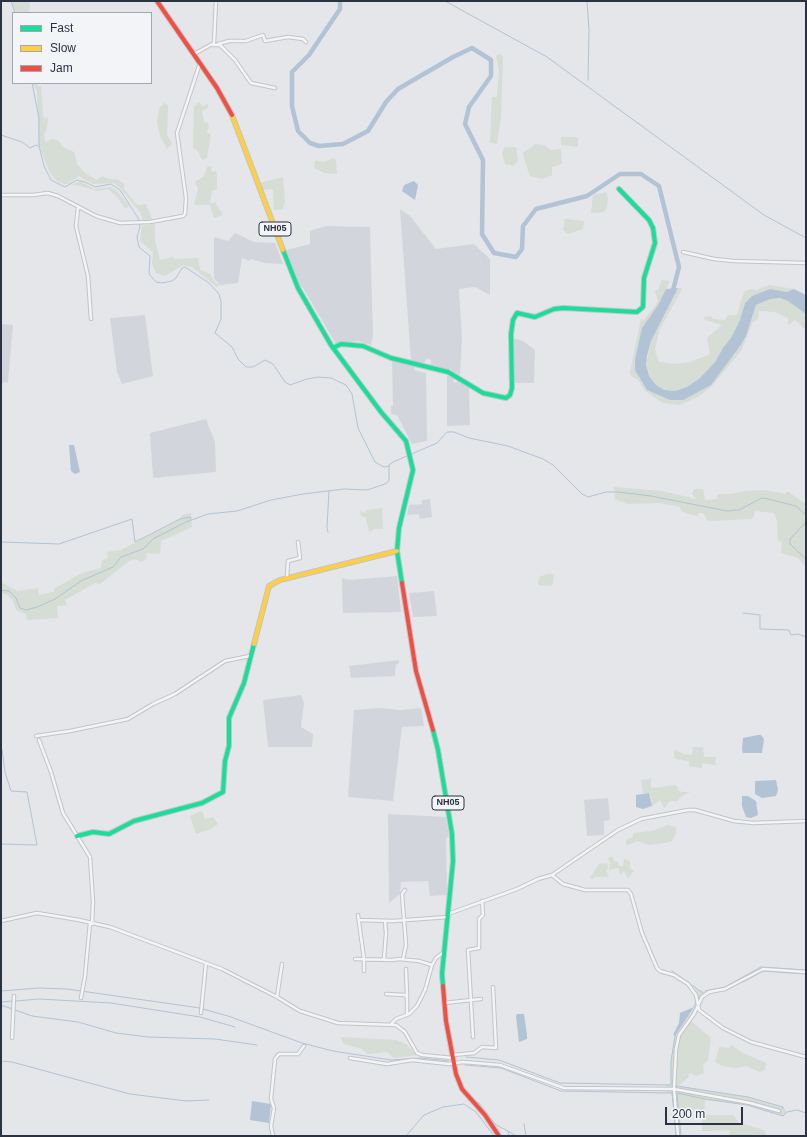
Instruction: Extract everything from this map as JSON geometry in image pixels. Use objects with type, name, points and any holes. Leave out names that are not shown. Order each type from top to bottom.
[{"type":"main road","name":"NH05","points":[[157,1],[217,88],[233,117],[298,288],[314,318],[333,348],[381,412],[406,441],[411,461],[412,477],[399,528],[396,551],[411,646],[438,750],[452,834],[453,861],[442,974],[444,1003],[453,1059],[462,1089],[485,1115],[499,1136]]},
{"type":"main road","points":[[333,348],[341,344],[363,346],[391,358],[448,372],[483,393],[506,398],[510,395],[512,388],[511,334],[513,320],[517,313],[535,317],[554,309],[563,308],[637,312],[643,307],[644,278],[655,243],[653,228],[649,220],[619,189]]},
{"type":"main road","points":[[77,836],[93,832],[109,834],[134,821],[202,803],[224,792],[225,761],[229,746],[229,718],[244,683],[267,588],[274,583],[287,578],[396,551]]},
{"type":"street","points":[[213,45],[215,38],[216,1]]},
{"type":"street","points":[[193,54],[213,45],[229,41],[246,41],[263,35],[266,41],[288,37],[303,38],[306,42]]},
{"type":"street","points":[[218,44],[235,60],[251,83],[275,88]]},
{"type":"street","points":[[1,195],[33,195],[48,193],[58,196],[78,208],[112,221],[135,224],[173,220],[185,214],[186,198],[177,133],[200,63]]},
{"type":"street","points":[[78,208],[76,226],[88,276],[91,319]]},
{"type":"street","points":[[683,252],[714,259],[734,261],[806,263]]},
{"type":"street","points":[[287,578],[288,561],[300,558],[298,542]]},
{"type":"street","points":[[36,736],[70,731],[128,719],[153,704],[175,694],[225,661],[250,656]]},
{"type":"street","points":[[39,740],[51,772],[63,813],[90,857],[93,902],[85,976],[81,998]]},
{"type":"street","points":[[359,920],[385,921],[448,916],[482,901],[552,875],[626,825],[670,813],[695,810],[734,821],[753,823],[806,821]]},
{"type":"street","points":[[552,875],[563,884],[585,890],[628,890],[631,894],[640,927],[651,958],[660,971],[674,975],[688,984],[697,999],[697,1008]]},
{"type":"street","points":[[403,959],[406,945],[402,894],[405,890]]},
{"type":"street","points":[[473,1036],[468,950],[479,948],[479,919],[484,916],[482,901]]},
{"type":"street","points":[[1,921],[37,913],[110,928],[206,963],[277,997],[300,1011],[338,1023],[391,1024],[400,1027],[417,1053],[422,1055],[500,1065],[564,1088],[674,1089],[750,1102],[779,1111]]},
{"type":"street","points":[[358,915],[364,959],[364,971]]},
{"type":"street","points":[[384,960],[386,933],[385,921]]},
{"type":"street","points":[[391,1024],[396,1019],[407,1015],[417,1006],[426,990],[432,965],[436,958],[444,952]]},
{"type":"street","points":[[355,959],[403,959],[419,961],[432,965]]},
{"type":"street","points":[[201,1013],[206,963]]},
{"type":"street","points":[[277,997],[282,964]]},
{"type":"street","points":[[406,969],[407,1015]]},
{"type":"street","points":[[678,1136],[674,1089],[674,1061],[679,1035],[705,994],[725,989],[763,969],[806,972]]},
{"type":"street","points":[[350,1058],[387,1064],[412,1060],[449,1064],[453,1059],[474,1053],[482,1047],[496,1048],[493,987]]},
{"type":"street","points":[[386,994],[405,995],[407,997]]},
{"type":"street","points":[[12,1038],[14,996]]},
{"type":"street","points":[[444,1003],[481,998]]},
{"type":"street","points":[[697,1008],[723,1028],[751,1042],[806,1057]]},
{"type":"street","points":[[273,1136],[271,1126],[274,1108],[271,1099],[275,1059],[279,1054],[298,1054],[304,1046]]},
{"type":"shaded area","points":[[11,1],[30,1],[29,12],[15,12]]},
{"type":"shaded area","points":[[501,54],[503,58],[501,117],[497,144],[490,143],[492,97],[497,97],[499,72],[496,55]]},
{"type":"shaded area","points":[[33,84],[38,84],[38,86],[41,86],[43,116],[45,119],[48,117],[47,128],[44,135],[45,142],[52,139],[58,140],[63,147],[74,152],[77,164],[85,173],[97,180],[102,176],[109,179],[117,179],[124,184],[124,189],[135,203],[138,205],[146,204],[153,221],[143,220],[140,212],[121,189],[114,183],[93,184],[79,176],[68,184],[57,181],[50,173],[39,146],[37,91]]},
{"type":"shaded area","points":[[199,102],[202,106],[208,104],[208,108],[202,111],[204,122],[208,123],[209,128],[206,132],[211,134],[207,158],[202,160],[198,151],[193,148],[194,106]]},
{"type":"shaded area","points":[[164,103],[168,105],[167,134],[172,144],[167,149],[160,136],[157,122],[159,109]]},
{"type":"shaded area","points":[[561,137],[578,137],[578,147],[561,145]]},
{"type":"shaded area","points":[[535,144],[544,145],[551,150],[561,149],[562,164],[552,167],[552,175],[542,179],[530,176],[524,159],[523,153]]},
{"type":"shaded area","points":[[505,147],[516,147],[518,161],[513,166],[505,164],[502,153]]},
{"type":"shaded area","points":[[334,158],[336,161],[337,174],[324,173],[314,168],[315,160],[324,162]]},
{"type":"shaded area","points":[[211,166],[212,172],[215,171],[217,173],[217,189],[212,191],[210,204],[215,202],[223,215],[214,218],[210,205],[194,205],[198,189],[195,182],[204,176],[207,167]]},
{"type":"shaded area","points":[[283,177],[285,201],[283,209],[274,210],[273,190],[263,190],[259,183]]},
{"type":"shaded area","points":[[78,182],[82,182],[94,189],[111,187],[116,190],[129,206],[126,209],[116,196],[108,189],[98,191],[76,185],[70,186]]},
{"type":"shaded area","points":[[606,192],[608,197],[607,207],[604,212],[591,213],[593,195]]},
{"type":"shaded area","points":[[400,209],[410,216],[436,249],[474,244],[490,259],[490,295],[475,287],[459,289],[462,339],[460,375],[452,372],[452,370],[446,370],[431,365],[431,360],[426,359],[424,364],[411,360]]},
{"type":"shaded area","points":[[565,219],[584,221],[583,229],[568,234],[563,230]]},
{"type":"shaded area","points":[[155,224],[155,240],[160,260],[173,257],[174,259],[198,258],[200,270],[210,274],[215,282],[220,285],[217,287],[192,267],[183,265],[165,276],[156,273],[152,264],[153,252],[140,241],[142,226]]},
{"type":"shaded area","points":[[326,226],[370,227],[373,335],[371,345],[358,341],[336,344],[303,288],[300,286],[286,250],[310,244],[310,231]]},
{"type":"shaded area","points":[[235,233],[254,242],[275,243],[283,264],[265,263],[251,259],[249,261],[242,258],[238,283],[220,285],[214,278],[214,237],[228,241]]},
{"type":"shaded area","points":[[662,280],[670,281],[658,305],[648,319],[639,378],[683,400],[746,336],[756,305],[770,299],[780,298],[788,301],[806,314],[806,330],[795,320],[788,325],[788,318],[775,312],[759,311],[758,319],[753,322],[741,351],[711,387],[698,397],[679,405],[663,403],[645,391],[638,380],[631,376],[630,372],[641,319],[644,320],[658,302],[655,290],[658,290]]},
{"type":"shaded area","points":[[769,285],[794,289],[787,292],[770,289],[752,296],[745,303],[740,320],[731,338],[715,362],[700,378],[687,387],[675,391],[664,390],[656,385],[649,376],[646,365],[651,341],[678,288],[682,288],[659,331],[655,350],[659,362],[674,364],[691,362],[710,354],[707,338],[722,325],[703,319],[711,316],[713,319],[725,320],[728,315],[737,315],[744,292],[751,289],[756,290]]},
{"type":"shaded area","points":[[145,315],[153,376],[122,384],[117,372],[110,318]]},
{"type":"shaded area","points":[[1,324],[13,325],[8,382],[1,383]]},
{"type":"shaded area","points":[[513,338],[523,341],[535,350],[534,383],[514,383]]},
{"type":"shaded area","points":[[392,360],[407,362],[411,365],[415,364],[414,370],[426,373],[427,441],[412,444],[397,415],[391,414],[391,406],[393,406]]},
{"type":"shaded area","points":[[447,375],[453,378],[454,383],[458,381],[469,386],[470,425],[447,426]]},
{"type":"shaded area","points":[[206,419],[215,442],[216,472],[153,478],[150,433]]},
{"type":"shaded area","points":[[614,487],[662,491],[696,499],[692,494],[694,489],[703,489],[705,500],[717,499],[718,494],[730,494],[745,491],[764,490],[785,494],[787,491],[806,504],[806,568],[798,558],[781,553],[782,542],[778,541],[777,521],[774,513],[755,511],[753,519],[708,521],[703,513],[699,513],[698,516],[688,514],[681,511],[680,507],[660,503],[627,504],[615,499]]},
{"type":"shaded area","points":[[430,499],[432,517],[420,519],[419,514],[407,515],[409,505],[422,504],[422,500]]},
{"type":"shaded area","points":[[382,508],[383,529],[374,529],[369,532],[366,518],[361,516],[360,511],[365,513],[367,510]]},
{"type":"shaded area","points":[[191,513],[192,527],[161,541],[160,554],[146,553],[147,558],[142,562],[135,559],[129,561],[100,584],[95,583],[65,600],[67,605],[57,606],[58,618],[27,620],[26,614],[16,610],[13,601],[8,595],[1,593],[1,582],[17,591],[38,588],[39,595],[54,592],[54,589],[82,573],[101,568],[102,560],[108,558],[107,552],[121,550],[180,519],[182,515]]},
{"type":"shaded area","points":[[547,574],[554,574],[553,583],[551,586],[538,585],[539,577]]},
{"type":"shaded area","points":[[397,576],[401,612],[343,613],[342,578],[349,580]]},
{"type":"shaded area","points":[[434,591],[437,616],[413,617],[409,593]]},
{"type":"shaded area","points":[[399,660],[399,663],[396,664],[395,676],[351,678],[349,666]]},
{"type":"shaded area","points":[[301,695],[304,703],[301,727],[313,734],[312,747],[268,747],[263,700]]},
{"type":"shaded area","points":[[380,708],[401,710],[421,708],[424,726],[402,727],[393,801],[348,797],[354,710]]},
{"type":"shaded area","points":[[693,747],[703,747],[704,757],[716,757],[715,765],[702,763],[702,768],[689,766],[689,761],[675,759],[675,750],[684,754],[692,755]]},
{"type":"shaded area","points":[[651,779],[651,788],[676,785],[678,790],[682,792],[690,792],[680,797],[678,801],[670,801],[664,808],[660,800],[652,806],[651,796],[649,793],[643,793],[641,780]]},
{"type":"shaded area","points":[[608,798],[610,820],[604,821],[604,835],[587,836],[584,800]]},
{"type":"shaded area","points":[[202,811],[205,819],[213,817],[218,824],[211,829],[196,834],[190,816]]},
{"type":"shaded area","points":[[388,814],[446,817],[449,837],[446,838],[447,895],[430,896],[428,881],[401,882],[400,894],[389,903]]},
{"type":"shaded area","points":[[668,825],[676,827],[676,834],[671,842],[649,845],[637,841],[626,846],[626,840],[633,837],[633,833],[652,831]]},
{"type":"shaded area","points":[[612,856],[614,861],[618,862],[619,866],[623,866],[624,859],[630,861],[630,868],[634,871],[628,878],[624,871],[621,874],[619,873],[619,868],[609,870],[610,862],[608,858]]},
{"type":"shaded area","points":[[607,863],[608,868],[606,871],[609,877],[590,878],[599,864]]},
{"type":"shaded area","points":[[693,990],[703,991],[705,994],[697,1008],[697,999]]},
{"type":"shaded area","points":[[694,1008],[697,1008],[690,1020],[711,1038],[708,1060],[703,1065],[704,1073],[696,1076],[691,1073],[688,1074],[689,1077],[678,1086],[748,1097],[783,1107],[787,1112],[783,1116],[747,1105],[705,1100],[704,1115],[733,1115],[739,1123],[764,1130],[767,1136],[730,1136],[729,1130],[702,1131],[702,1119],[699,1113],[691,1109],[675,1113],[674,1093],[667,1093],[666,1085],[671,1085],[671,1061],[675,1036]]},
{"type":"shaded area","points":[[340,1037],[397,1040],[406,1044],[417,1055],[394,1058],[387,1052],[368,1054],[362,1049],[344,1044]]},
{"type":"shaded area","points":[[731,1045],[743,1053],[766,1063],[765,1070],[760,1072],[746,1066],[736,1068],[722,1066],[715,1062],[719,1047],[729,1048]]},
{"type":"water","points":[[414,181],[418,185],[415,200],[402,191],[404,185]]},
{"type":"water","points":[[678,288],[651,341],[647,356],[646,365],[649,376],[656,385],[664,390],[675,391],[687,387],[700,378],[715,362],[731,338],[740,320],[745,303],[752,296],[770,289],[787,292],[794,289],[806,295],[806,314],[788,301],[780,298],[770,299],[756,305],[746,336],[711,385],[683,400],[670,400],[647,390],[635,370],[635,360],[642,328],[658,305],[666,289]]},
{"type":"water","points":[[69,445],[74,445],[80,472],[75,474],[71,471]]},
{"type":"water","points":[[761,735],[764,739],[762,753],[743,753],[743,738]]},
{"type":"water","points":[[776,780],[778,790],[776,796],[762,798],[755,794],[755,781]]},
{"type":"water","points":[[649,793],[652,806],[643,809],[636,807],[636,795]]},
{"type":"water","points":[[742,796],[748,796],[756,801],[758,815],[751,818],[746,817],[742,806]]},
{"type":"water","points":[[694,1007],[675,1036],[673,1035],[679,1023],[680,1013]]},
{"type":"water","points":[[517,1014],[524,1014],[527,1035],[527,1039],[519,1042],[516,1016]]},
{"type":"water","points":[[252,1101],[271,1104],[269,1123],[250,1120]]},
{"type":"waterway","points":[[11,1],[15,12]]},
{"type":"waterway","points":[[340,1],[340,9],[309,55],[292,72],[292,106],[298,131],[310,143],[319,146],[343,144],[368,131],[386,102],[398,89],[453,57],[472,48],[491,60],[491,76],[469,107],[465,124],[483,160],[482,234],[494,253],[516,257],[522,249],[523,226],[536,209],[587,196],[620,174],[641,174],[659,186],[679,267],[672,294]]},
{"type":"waterway","points":[[445,1],[547,57],[764,215],[806,238]]},
{"type":"waterway","points":[[587,1],[589,30],[588,80]]},
{"type":"waterway","points":[[32,84],[39,118],[39,146],[44,166],[51,180],[65,187],[77,180],[95,187],[111,184],[120,190],[138,218],[140,227],[137,237],[139,247],[150,256],[149,274],[156,282],[162,283],[172,281],[176,278],[182,268],[185,267],[209,283],[219,294],[221,302],[221,319],[215,333],[232,347],[238,359],[246,367],[253,367],[265,360],[273,364],[285,382],[290,385],[318,377],[331,378],[346,385],[352,394],[358,428],[375,462],[384,467],[389,466]]},
{"type":"waterway","points":[[1,135],[22,142],[30,148],[36,145],[38,146]]},
{"type":"waterway","points":[[1,590],[9,591],[16,598],[20,608],[26,610],[37,607],[55,599],[81,581],[113,567],[121,557],[143,549],[153,539],[186,522],[208,514],[237,511],[271,500],[303,494],[344,489],[367,490],[385,484],[389,481],[389,465],[437,443],[447,432],[454,432],[469,438],[508,446],[543,459],[553,465],[582,494],[588,497],[606,492],[618,492],[651,496],[727,511],[739,510],[762,498],[796,506],[806,515]]},
{"type":"waterway","points":[[328,532],[329,491]]},
{"type":"waterway","points":[[1,542],[59,544],[132,519],[135,542],[180,519],[190,517],[191,519]]},
{"type":"waterway","points":[[806,522],[790,539],[790,544],[806,559]]},
{"type":"waterway","points":[[743,613],[760,615],[760,629],[789,630],[791,635],[798,634],[806,637]]},
{"type":"waterway","points":[[1,844],[37,845],[27,792],[11,791],[5,772],[2,749]]},
{"type":"waterway","points":[[705,991],[725,987],[761,967],[806,970]]},
{"type":"waterway","points":[[672,971],[703,993]]},
{"type":"waterway","points":[[743,982],[763,971],[806,974]]},
{"type":"waterway","points":[[663,974],[670,975]]},
{"type":"waterway","points":[[1,991],[39,988],[67,989],[200,1008]]},
{"type":"waterway","points":[[16,1001],[39,999],[111,1003],[200,1017],[235,1027]]},
{"type":"waterway","points":[[1,1002],[12,1001]]},
{"type":"waterway","points":[[694,1007],[696,1001]]},
{"type":"waterway","points":[[1,1005],[32,1016],[78,1022],[116,1033],[148,1037],[215,1039],[257,1045]]},
{"type":"waterway","points":[[1,1013],[2,1006]]},
{"type":"waterway","points":[[203,1009],[228,1016],[302,1043],[333,1051],[391,1060],[420,1058],[449,1061]]},
{"type":"waterway","points":[[466,1057],[499,1060],[560,1083],[671,1085],[671,1061],[675,1036]]},
{"type":"waterway","points":[[1,1061],[12,1062],[130,1094],[186,1101],[209,1100]]},
{"type":"waterway","points":[[465,1065],[501,1068],[561,1091],[672,1093],[676,1136]]},
{"type":"waterway","points":[[677,1086],[748,1097],[783,1107],[783,1109]]},
{"type":"waterway","points":[[681,1136],[677,1093],[747,1105],[783,1116],[787,1112],[797,1110],[806,1113]]},
{"type":"waterway","points":[[478,1102],[496,1125],[508,1131],[509,1136]]},
{"type":"waterway","points":[[406,1136],[424,1115],[443,1107],[464,1104],[476,1112],[494,1136]]},
{"type":"waterway","points":[[524,1124],[526,1136]]},
{"type":"waterway","points":[[508,1131],[516,1136]]},
{"type":"traffic: fast","points":[[333,348],[341,344],[363,346],[391,358],[448,372],[483,393],[506,398],[510,395],[512,388],[511,334],[513,320],[517,313],[535,317],[554,309],[563,308],[637,312],[643,307],[644,278],[655,243],[653,228],[649,220],[619,189]]},
{"type":"traffic: fast","points":[[283,250],[298,288],[331,345],[381,412],[406,441],[413,470],[399,528],[397,551],[402,583]]},
{"type":"traffic: fast","points":[[77,836],[93,832],[109,834],[134,821],[202,803],[223,792],[225,761],[229,746],[229,718],[244,683],[254,644]]},
{"type":"traffic: fast","points":[[433,730],[438,750],[452,834],[453,861],[442,974],[443,986]]},
{"type":"traffic: slow","points":[[232,115],[283,250]]},
{"type":"traffic: slow","points":[[254,644],[269,586],[280,580],[397,551]]},
{"type":"traffic: jam","points":[[157,1],[217,88],[232,115]]},
{"type":"traffic: jam","points":[[402,583],[416,671],[433,730]]},
{"type":"traffic: jam","points":[[443,986],[446,1021],[456,1074],[462,1089],[485,1115],[499,1136]]}]
